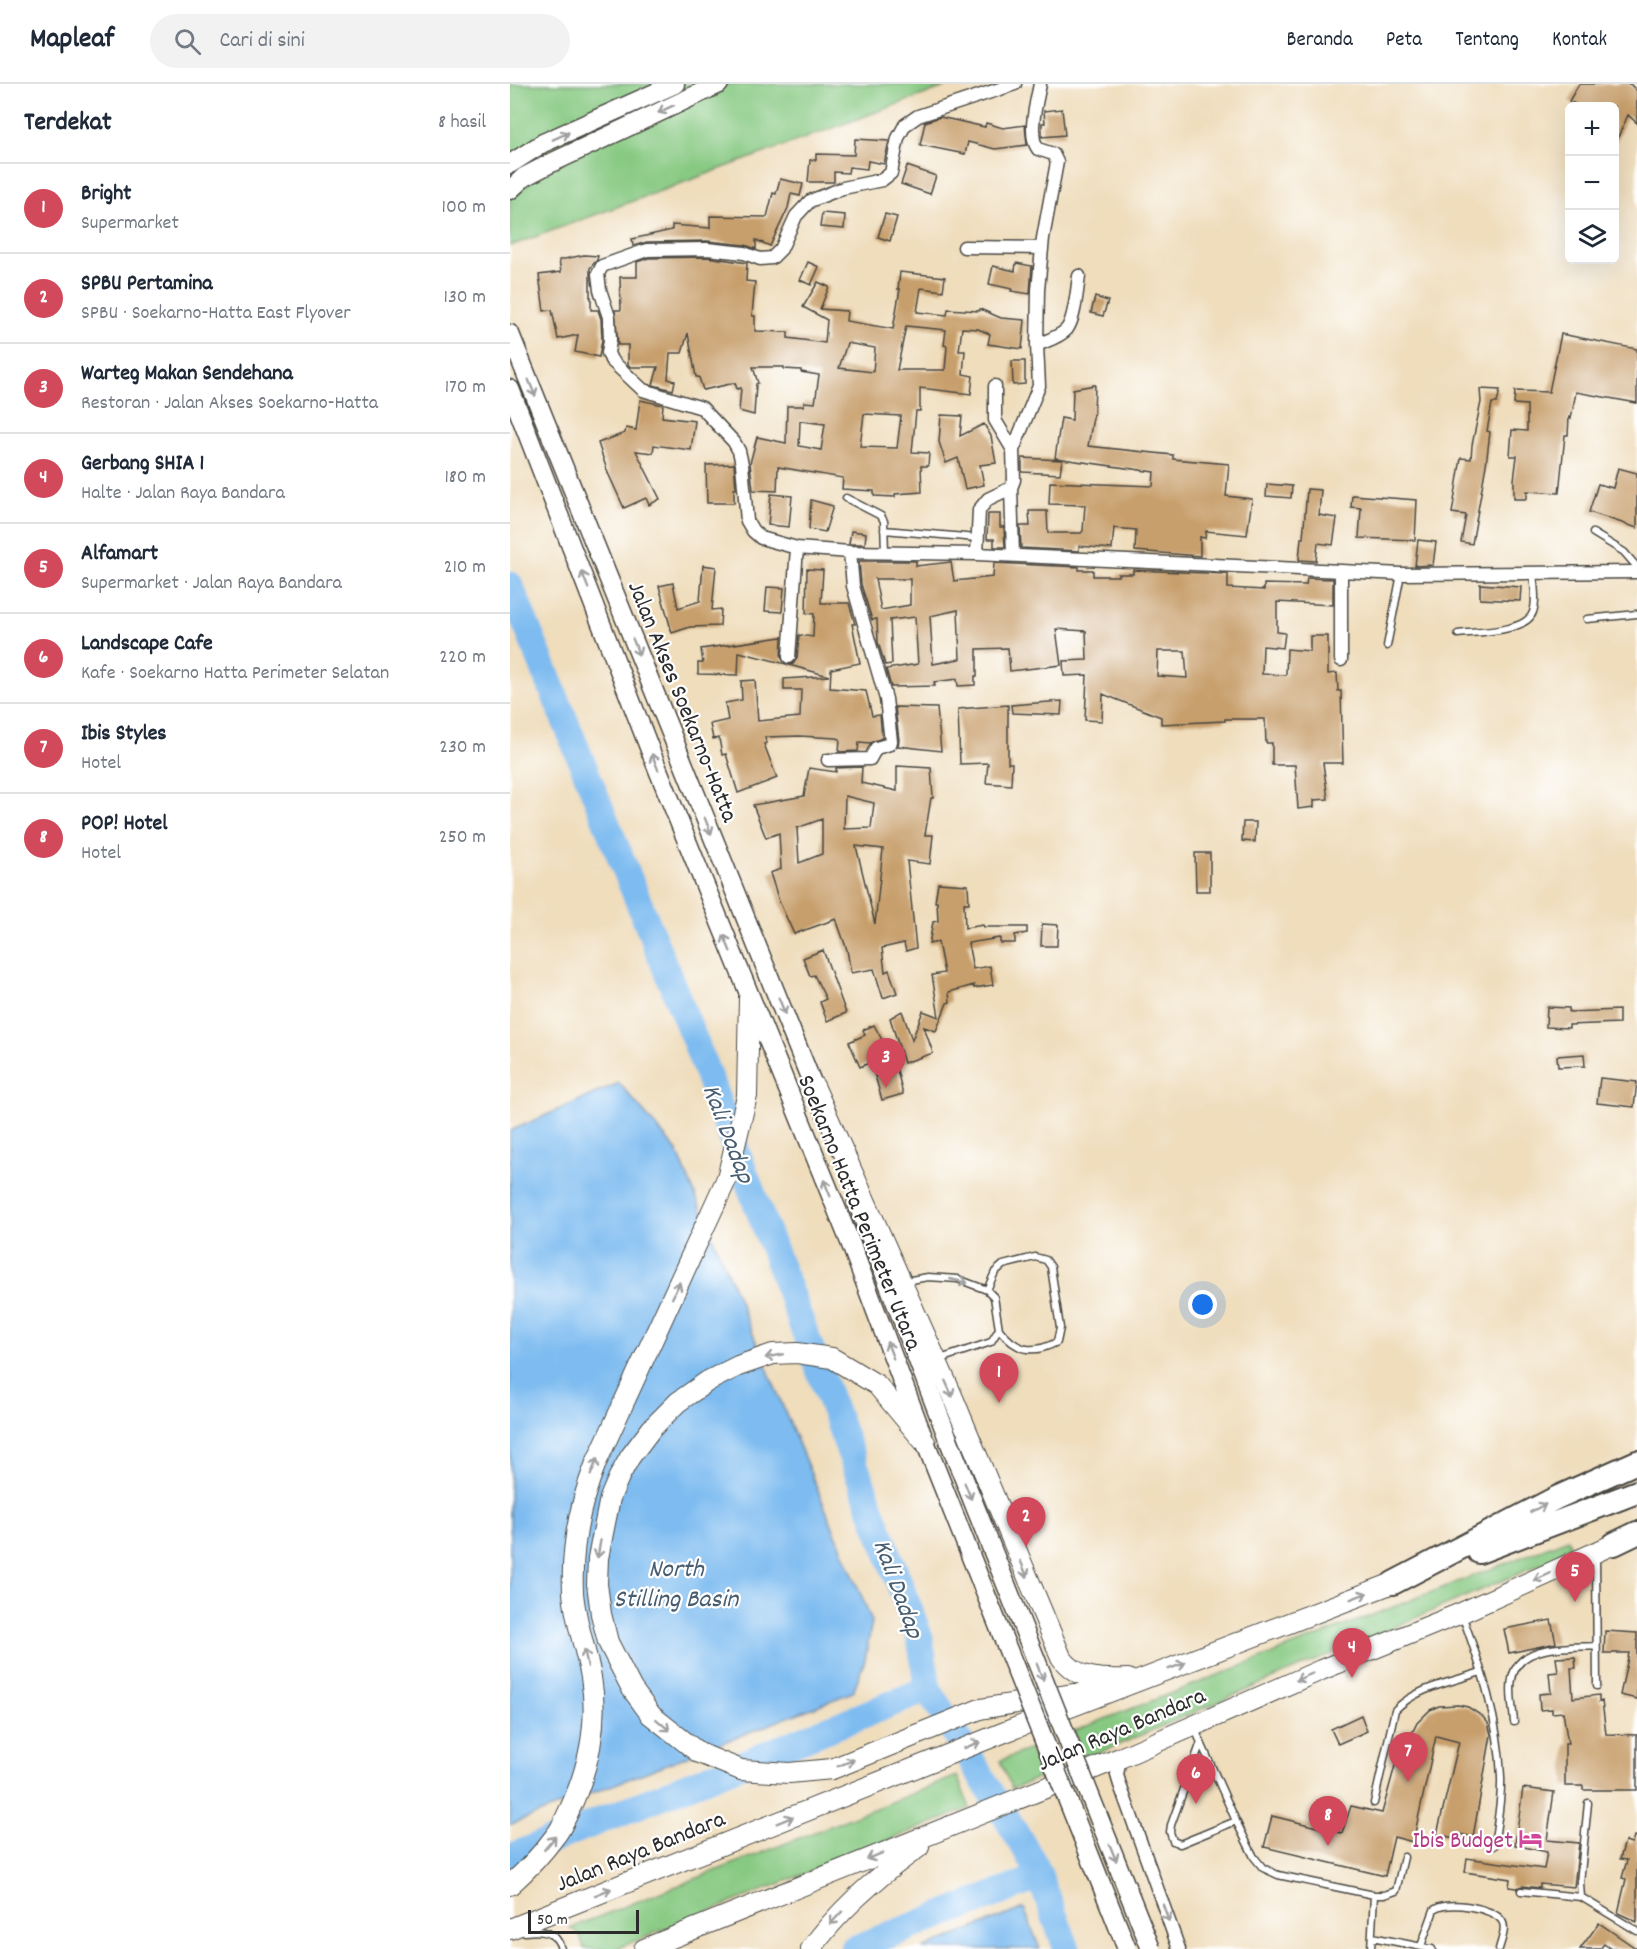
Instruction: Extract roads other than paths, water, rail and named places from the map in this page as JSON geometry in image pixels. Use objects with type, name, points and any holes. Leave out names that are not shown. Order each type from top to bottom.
[{"type":"highway","points":[[1393,1583],[1556,1498],[1637,1462]]},
{"type":"highway","points":[[1393,1583],[1637,1492]]},
{"type":"highway","points":[[1605,1548],[1637,1534]]},
{"type":"main road","points":[[510,164],[543,143],[675,84]]},
{"type":"main road","points":[[510,190],[524,177],[549,164],[719,84]]},
{"type":"main road","name":"Jalan Akses Soekarno-Hatta","points":[[510,334],[814,1086],[946,1436],[1151,1949]]},
{"type":"main road","name":"Jalan Akses Soekarno-Hatta","points":[[510,389],[749,998]]},
{"type":"main road","points":[[510,1885],[526,1872],[558,1833],[585,1770],[593,1721],[591,1679],[573,1593],[575,1538],[583,1496],[727,1178],[747,1096],[749,998]]},
{"type":"main road","name":"Soekarno Hatta Perimeter Utara","points":[[749,998],[850,1242],[926,1444],[1127,1949]]},
{"type":"main road","points":[[814,1086],[936,1361],[1061,1657],[1074,1671],[1091,1677],[1108,1680],[1141,1679]]},
{"type":"main road","points":[[926,1444],[877,1385],[832,1358],[797,1353],[773,1354],[738,1366],[708,1381],[678,1402],[652,1428],[630,1457],[619,1477],[610,1498],[598,1558],[597,1584],[608,1642],[632,1689],[651,1715],[699,1753],[741,1770],[789,1773],[832,1768],[980,1709],[1073,1694],[1101,1695]]},
{"type":"main road","name":"Jalan Raya Bandara","points":[[644,1949],[1120,1758],[1197,1734],[1605,1548]]},
{"type":"main road","name":"Jalan Raya Bandara","points":[[510,1929],[1005,1732],[1393,1583]]},
{"type":"main road","points":[[811,1949],[826,1928],[857,1896],[897,1863],[946,1828]]},
{"type":"street","points":[[1015,84],[918,116],[905,125],[898,138],[891,173],[882,180],[843,188],[810,201],[796,216],[781,249],[772,258],[760,259],[744,253],[706,249],[647,250],[602,266],[598,274],[600,290],[609,316],[608,353],[611,360],[643,390],[692,403],[707,412],[734,442],[739,451],[747,521],[761,538],[797,548],[850,552],[1013,555],[1341,571],[1533,573],[1637,569]]},
{"type":"street","points":[[1013,555],[1011,488],[1014,480],[1013,450],[1039,386],[1038,291],[1042,248],[1057,162],[1053,154],[1038,149],[1034,141],[1034,113],[1040,84]]},
{"type":"street","points":[[964,248],[1042,248]]},
{"type":"street","points":[[1037,345],[1059,336],[1067,329],[1071,320],[1079,276]]},
{"type":"street","points":[[994,386],[995,420],[1013,450]]},
{"type":"street","points":[[977,554],[976,538],[982,503],[1011,488]]},
{"type":"street","points":[[789,657],[797,548]]},
{"type":"street","points":[[828,760],[870,759],[876,748],[890,744],[891,741],[886,699],[853,586],[850,552]]},
{"type":"street","points":[[1341,571],[1341,660]]},
{"type":"street","points":[[1120,1758],[1117,1775],[1120,1785],[1179,1949]]},
{"type":"lane","points":[[846,498],[878,513],[884,521],[885,552]]},
{"type":"lane","points":[[884,530],[976,538]]},
{"type":"lane","points":[[1593,533],[1624,552],[1637,569]]},
{"type":"lane","points":[[1387,646],[1401,573]]},
{"type":"lane","points":[[1458,634],[1506,629],[1526,623],[1533,613],[1533,573]]},
{"type":"lane","points":[[1587,619],[1637,614]]},
{"type":"lane","points":[[901,1282],[928,1276],[958,1279],[987,1290],[994,1297],[999,1329],[1007,1340],[1023,1350],[1046,1348],[1057,1342],[1060,1328],[1051,1267],[1046,1260],[1035,1257],[1003,1265],[995,1272],[987,1290]]},
{"type":"lane","points":[[936,1361],[991,1342],[999,1329]]},
{"type":"lane","points":[[1597,1686],[1596,1646],[1605,1548]]},
{"type":"lane","points":[[1461,1613],[1481,1672],[1496,1732],[1501,1795],[1494,1846]]},
{"type":"lane","points":[[1514,1722],[1511,1680],[1515,1668],[1523,1658],[1548,1649],[1596,1646]]},
{"type":"lane","points":[[1374,1803],[1395,1710],[1403,1701],[1417,1693],[1481,1672]]},
{"type":"lane","points":[[1197,1734],[1171,1825],[1170,1832],[1173,1841],[1180,1844],[1236,1821]]},
{"type":"lane","points":[[1197,1734],[1236,1821],[1254,1857],[1263,1868],[1278,1875],[1374,1895],[1396,1891],[1404,1857]]},
{"type":"lane","points":[[1581,1897],[1580,1883],[1588,1803]]},
{"type":"lane","points":[[1521,1891],[1581,1897],[1637,1931]]},
{"type":"lane","points":[[1371,1949],[1374,1895]]},
{"type":"lane","points":[[1421,1946],[1434,1910],[1454,1904],[1491,1912],[1502,1920],[1504,1928],[1499,1949]]},
{"type":"lane","points":[[510,1935],[537,1930],[547,1932],[560,1942],[561,1949]]},
{"type":"lane","points":[[1372,1937],[1432,1949]]},
{"type":"water","name":"North Stilling Basin","points":[[619,1083],[677,1151],[872,1621],[865,1660],[853,1692],[510,1825],[510,1131]]},
{"type":"water","points":[[1024,1908],[1040,1949],[922,1949]]},
{"type":"waterway","name":"Kali Dadap","points":[[510,585],[695,1041],[920,1638],[928,1689],[1035,1865],[1067,1949]]},
{"type":"waterway","name":"Kali Dadap","points":[[510,1857],[928,1689]]},
{"type":"waterway","name":"Kali Dadap","points":[[853,1949],[1040,1877]]},
{"type":"place","name":"Warteg Makan Sendehana","points":[[886,1088]]},
{"type":"place","name":"Bright","points":[[999,1403]]},
{"type":"place","name":"SPBU Pertamina","points":[[1026,1547]]},
{"type":"place","name":"Alfamart","points":[[1575,1602]]},
{"type":"place","name":"Gerbang SHIA 1","points":[[1352,1678]]},
{"type":"place","name":"Ibis Styles","points":[[1408,1782]]},
{"type":"place","name":"Landscape Cafe","points":[[1196,1804]]},
{"type":"place","name":"Ibis Budget","points":[[1531,1839]]},
{"type":"place","name":"POP! Hotel","points":[[1328,1846]]}]
